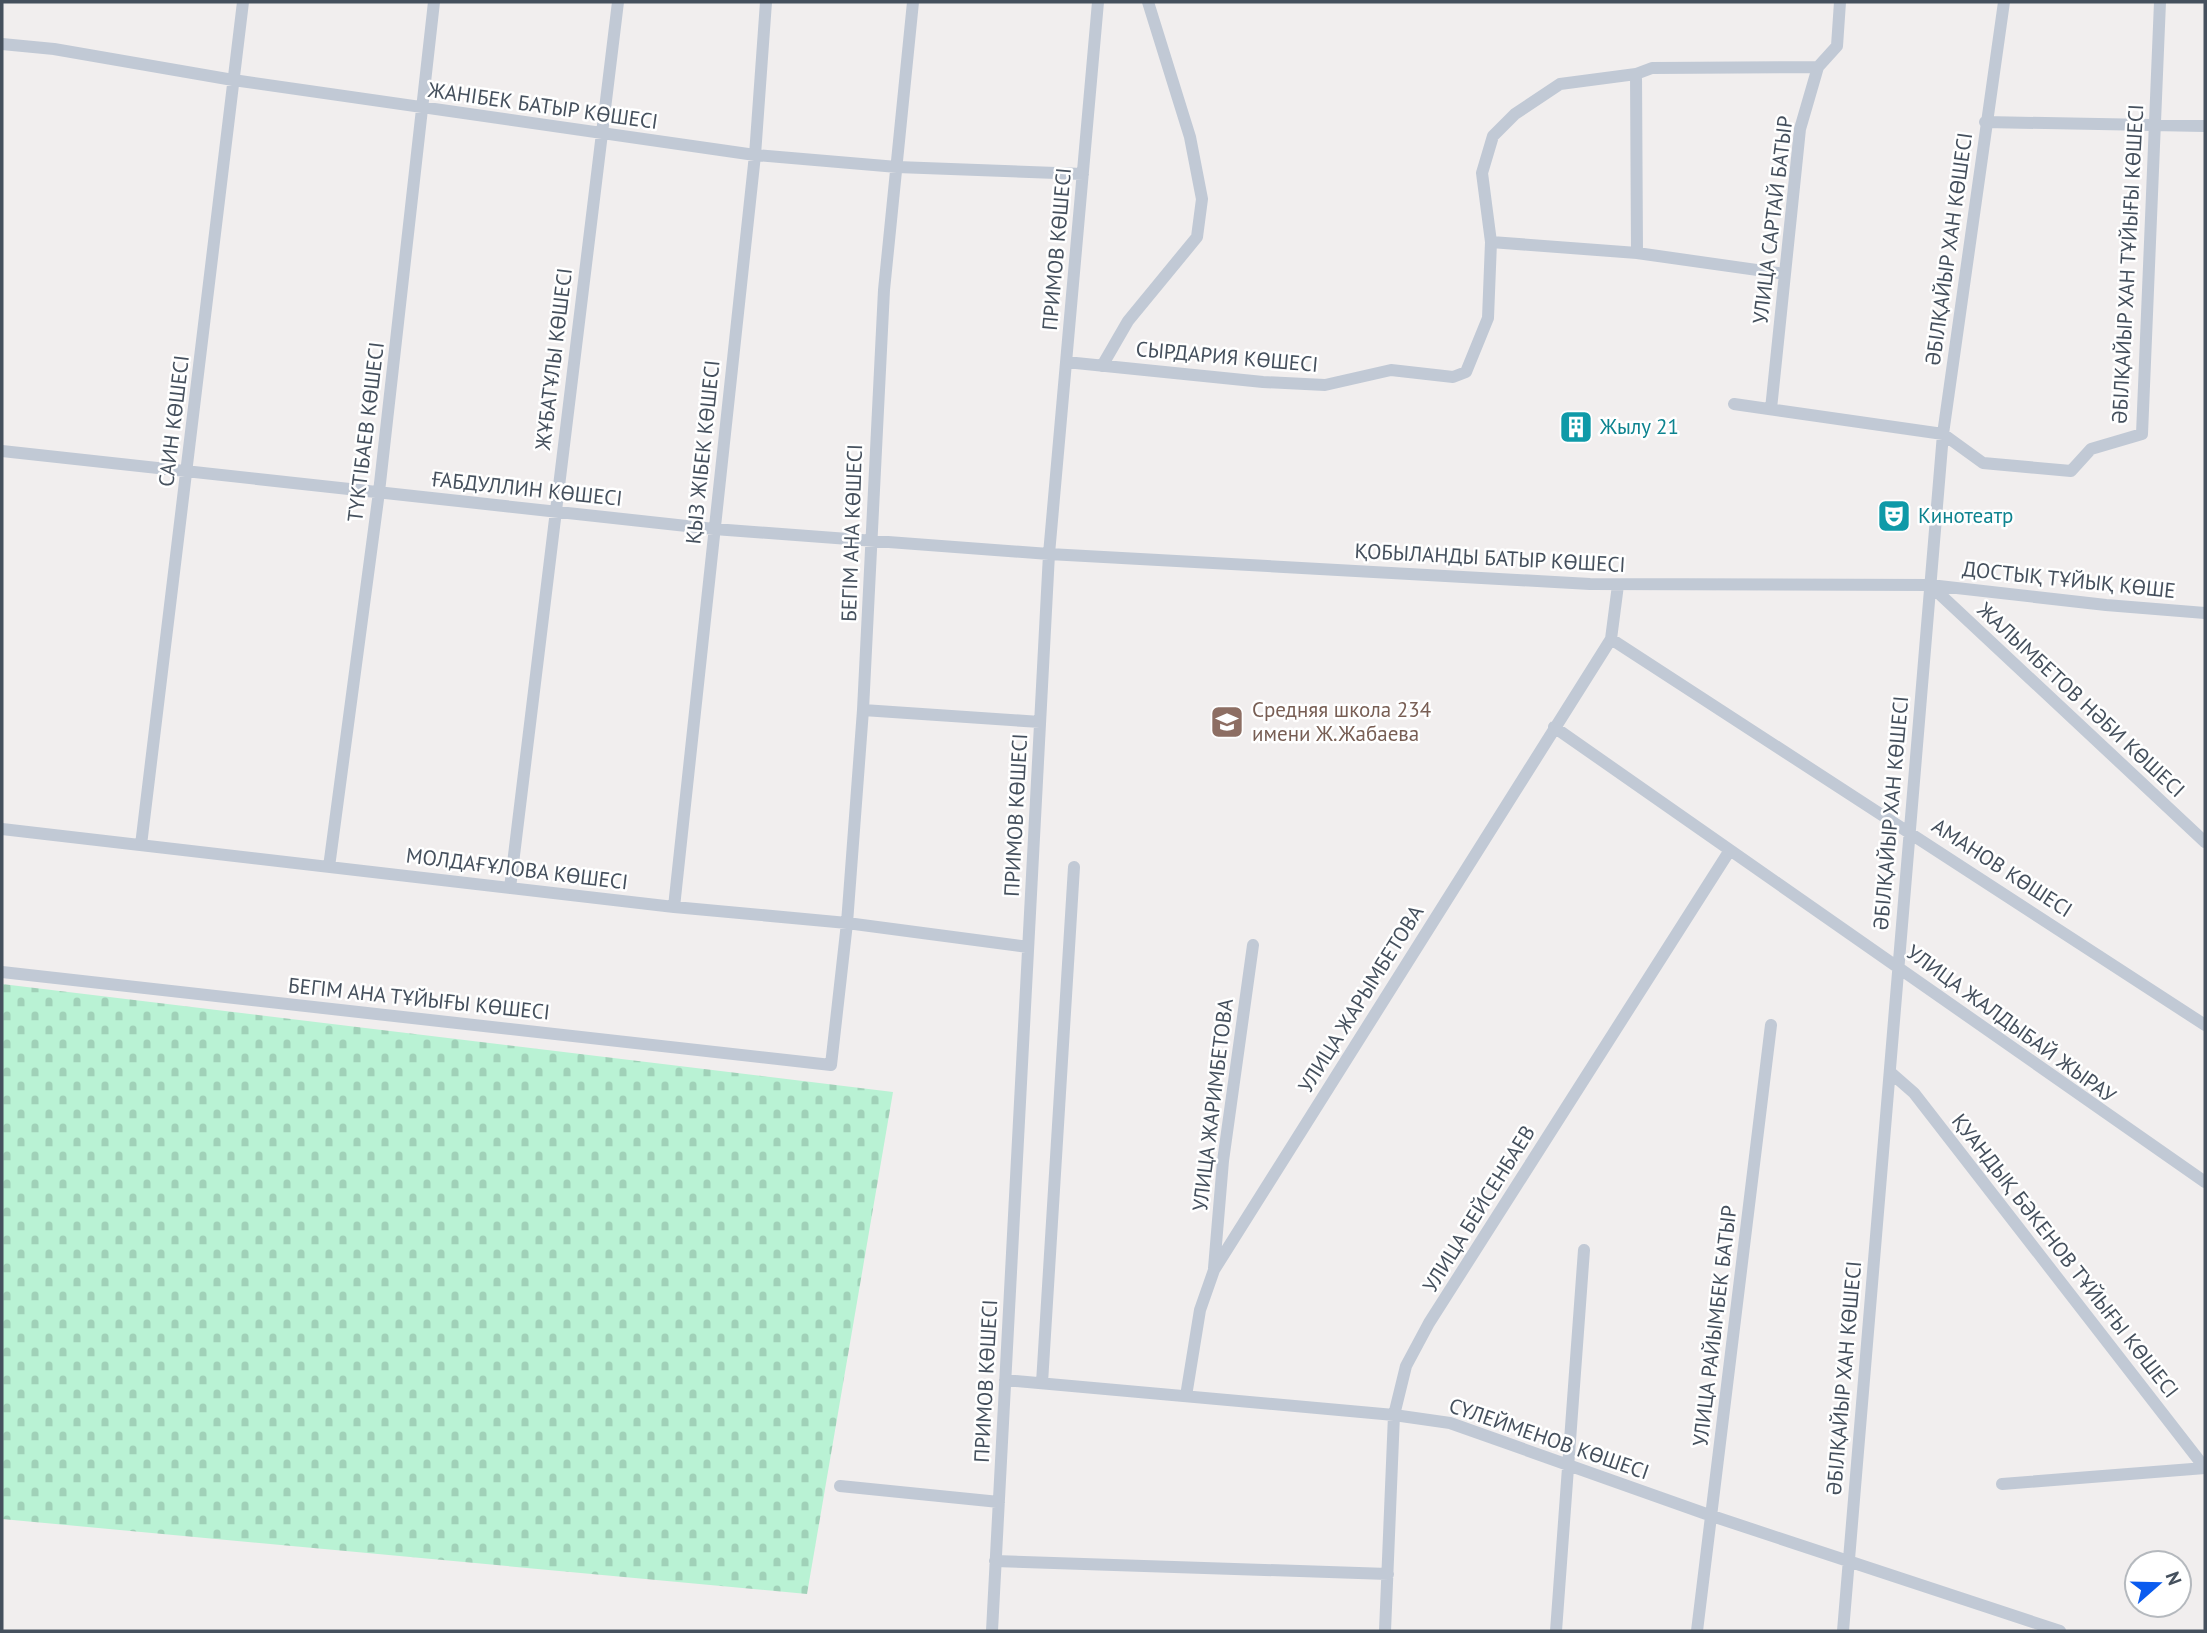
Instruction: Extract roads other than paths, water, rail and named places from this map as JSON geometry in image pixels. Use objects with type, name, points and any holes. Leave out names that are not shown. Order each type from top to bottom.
[{"type":"street","name":"САИН КӨШЕСІ","points":[[141,845],[243,2]]},
{"type":"street","name":"ТҮКТІБАЕВ КӨШЕСІ","points":[[328,867],[379,492],[434,2]]},
{"type":"street","name":"ЖҰБАТҰЛЫ КӨШЕСІ","points":[[510,888],[618,2]]},
{"type":"street","name":"ҚЫЗ ЖІБЕК КӨШЕСІ","points":[[674,906],[755,155],[766,2]]},
{"type":"street","name":"БЕГІМ АНА КӨШЕСІ","points":[[831,1065],[847,923],[863,710],[874,541],[875,429],[884,290],[913,2]]},
{"type":"street","name":"ПРИМОВ КӨШЕСІ","points":[[992,1631],[1049,554],[1098,2]]},
{"type":"street","points":[[1102,366],[1128,321],[1197,237],[1202,199],[1190,137],[1148,2]]},
{"type":"street","name":"УЛИЦА САРТАЙ БАТЫР","points":[[1771,409],[1800,129],[1818,67],[1837,46],[1840,2]]},
{"type":"street","name":"ӘБІЛҚАЙЫР ХАН КӨШЕСІ","points":[[1843,1631],[1942,435],[2004,2]]},
{"type":"street","name":"ӘБІЛҚАЙЫР ХАН ТҰЙЫҒЫ КӨШЕСІ","points":[[1734,404],[1942,435],[1983,463],[2071,471],[2091,449],[2142,434],[2160,2]]},
{"type":"street","name":"ЖАНІБЕК БАТЫР КӨШЕСІ","points":[[2,44],[54,48],[233,80],[755,155],[897,167],[1083,174]]},
{"type":"street","points":[[1785,274],[1637,253],[1491,242],[1482,173],[1493,136],[1515,114],[1560,84],[1636,74],[1652,68],[1818,67]]},
{"type":"street","points":[[1636,74],[1637,253]]},
{"type":"street","points":[[1985,122],[2205,126]]},
{"type":"street","name":"СЫРДАРИЯ КӨШЕСІ","points":[[1066,362],[1263,382],[1325,385],[1391,370],[1453,377],[1466,372],[1488,318],[1491,242]]},
{"type":"street","name":"ҒАБДУЛЛИН КӨШЕСІ","points":[[2,451],[713,528],[1049,554]]},
{"type":"street","name":"ҚОБЫЛАНДЫ БАТЫР КӨШЕСІ","points":[[1049,554],[1618,585],[1930,585]]},
{"type":"street","points":[[1611,639],[1618,585]]},
{"type":"street","name":"ДОСТЫҚ ТҰЙЫҚ КӨШЕ","points":[[1930,585],[2205,613]]},
{"type":"street","name":"ЖАЛЫМБЕТОВ НӘБИ КӨШЕСІ","points":[[1930,585],[2205,842]]},
{"type":"street","name":"УЛИЦА ЖАРЫМБЕТОВА","points":[[1186,1396],[1199,1310],[1214,1270],[1611,639]]},
{"type":"street","name":"АМАНОВ КӨШЕСІ","points":[[1611,639],[1909,830],[2205,1025]]},
{"type":"street","points":[[863,710],[1040,722]]},
{"type":"street","name":"УЛИЦА ЖАЛДЫБАЙ ЖЫРАУ","points":[[1554,727],[2205,1182]]},
{"type":"street","name":"МОЛДАҒҰЛОВА КӨШЕСІ","points":[[2,829],[510,888],[847,923],[1028,947]]},
{"type":"street","name":"УЛИЦА БЕЙСЕНБАЕВ","points":[[1385,1631],[1394,1415],[1406,1366],[1429,1323],[1730,850]]},
{"type":"street","points":[[1042,1383],[1074,867]]},
{"type":"street","name":"УЛИЦА ЖАРИМБЕТОВА","points":[[1214,1270],[1223,1161],[1253,945]]},
{"type":"street","name":"БЕГІМ АНА ТҰЙЫҒЫ КӨШЕСІ","points":[[2,972],[831,1065]]},
{"type":"street","name":"УЛИЦА РАЙЫМБЕК БАТЫР","points":[[1697,1631],[1771,1026]]},
{"type":"street","name":"ҚУАНДЫҚ БӘКЕНОВ ТҰЙЫҒЫ КӨШЕСІ","points":[[1890,1072],[1914,1093],[2205,1468]]},
{"type":"street","points":[[1556,1631],[1584,1250]]},
{"type":"street","name":"СҮЛЕЙМЕНОВ КӨШЕСІ","points":[[1005,1380],[1394,1415],[1450,1423],[1712,1516],[2060,1631]]},
{"type":"street","points":[[2002,1484],[2205,1468]]},
{"type":"street","points":[[840,1486],[999,1502]]},
{"type":"street","points":[[995,1561],[1388,1574]]},
{"type":"place","name":"Жылу 21","points":[[1576,427]]},
{"type":"place","name":"Кинотеатр","points":[[1894,516]]},
{"type":"place","name":"Средняя школа 234 имени Ж.Жабаева","points":[[1227,722]]}]
